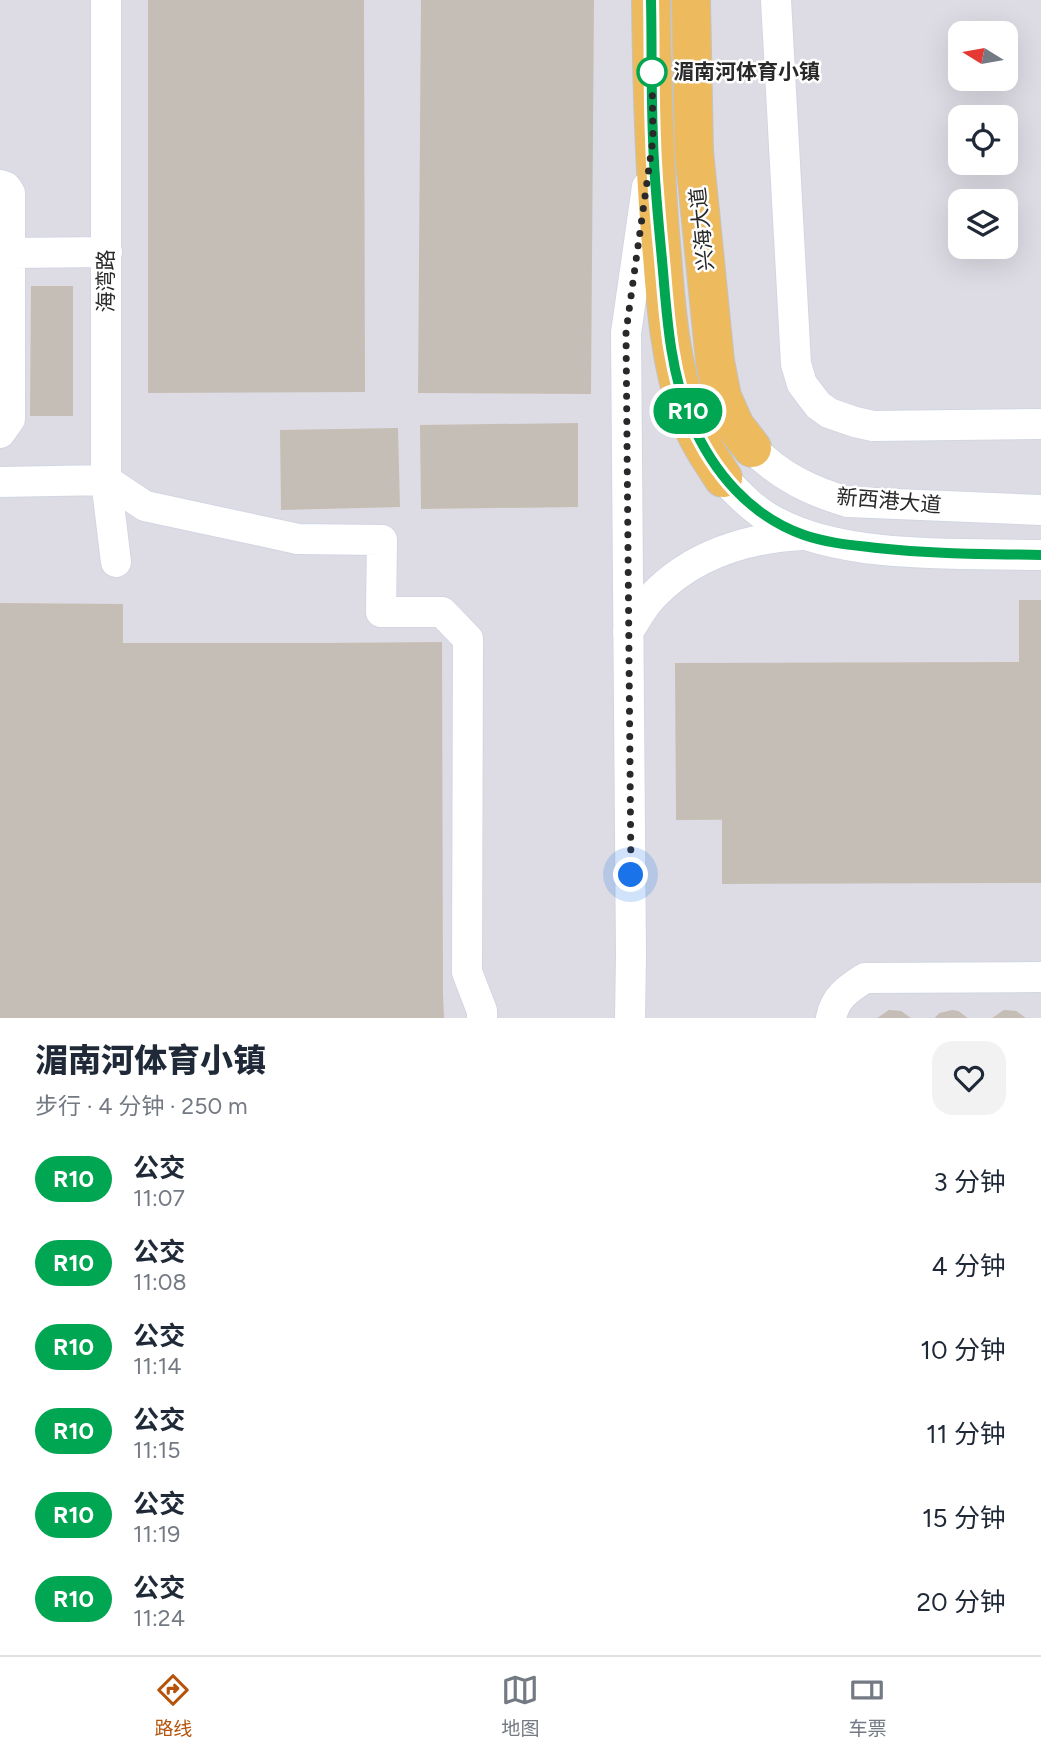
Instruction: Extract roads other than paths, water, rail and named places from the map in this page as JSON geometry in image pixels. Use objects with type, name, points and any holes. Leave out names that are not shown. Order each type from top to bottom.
[{"type":"main road","name":"兴海大道","points":[[651,0],[653,139],[666,297],[679,381],[690,419],[705,451],[723,478]]},
{"type":"main road","name":"兴海大道","points":[[691,0],[694,151],[715,361],[722,397],[735,426],[752,448]]},
{"type":"street","name":"海湾路","points":[[106,0],[107,480],[116,562]]},
{"type":"street","points":[[776,0],[796,364],[809,396],[829,413],[873,426],[1041,424]]},
{"type":"street","points":[[630,1018],[626,332],[653,139]]},
{"type":"street","points":[[0,185],[6,187],[10,193],[10,419],[0,432]]},
{"type":"street","points":[[10,253],[107,252]]},
{"type":"street","name":"新西港大道","points":[[752,448],[771,467],[792,480],[818,494],[848,502],[1041,510]]},
{"type":"street","points":[[723,478],[749,504],[766,516],[804,535],[846,545],[894,550],[1041,555]]},
{"type":"street","points":[[0,482],[107,480],[145,506],[298,539],[382,540],[381,612],[442,612],[468,639],[467,972],[482,1011],[482,1018]]},
{"type":"street","points":[[628,632],[651,597],[670,580],[696,563],[749,541],[804,535]]},
{"type":"street","points":[[831,1018],[834,1006],[845,991],[865,978],[1041,977]]},
{"type":"place","name":"湄南河体育小镇","points":[[652,72]]}]
